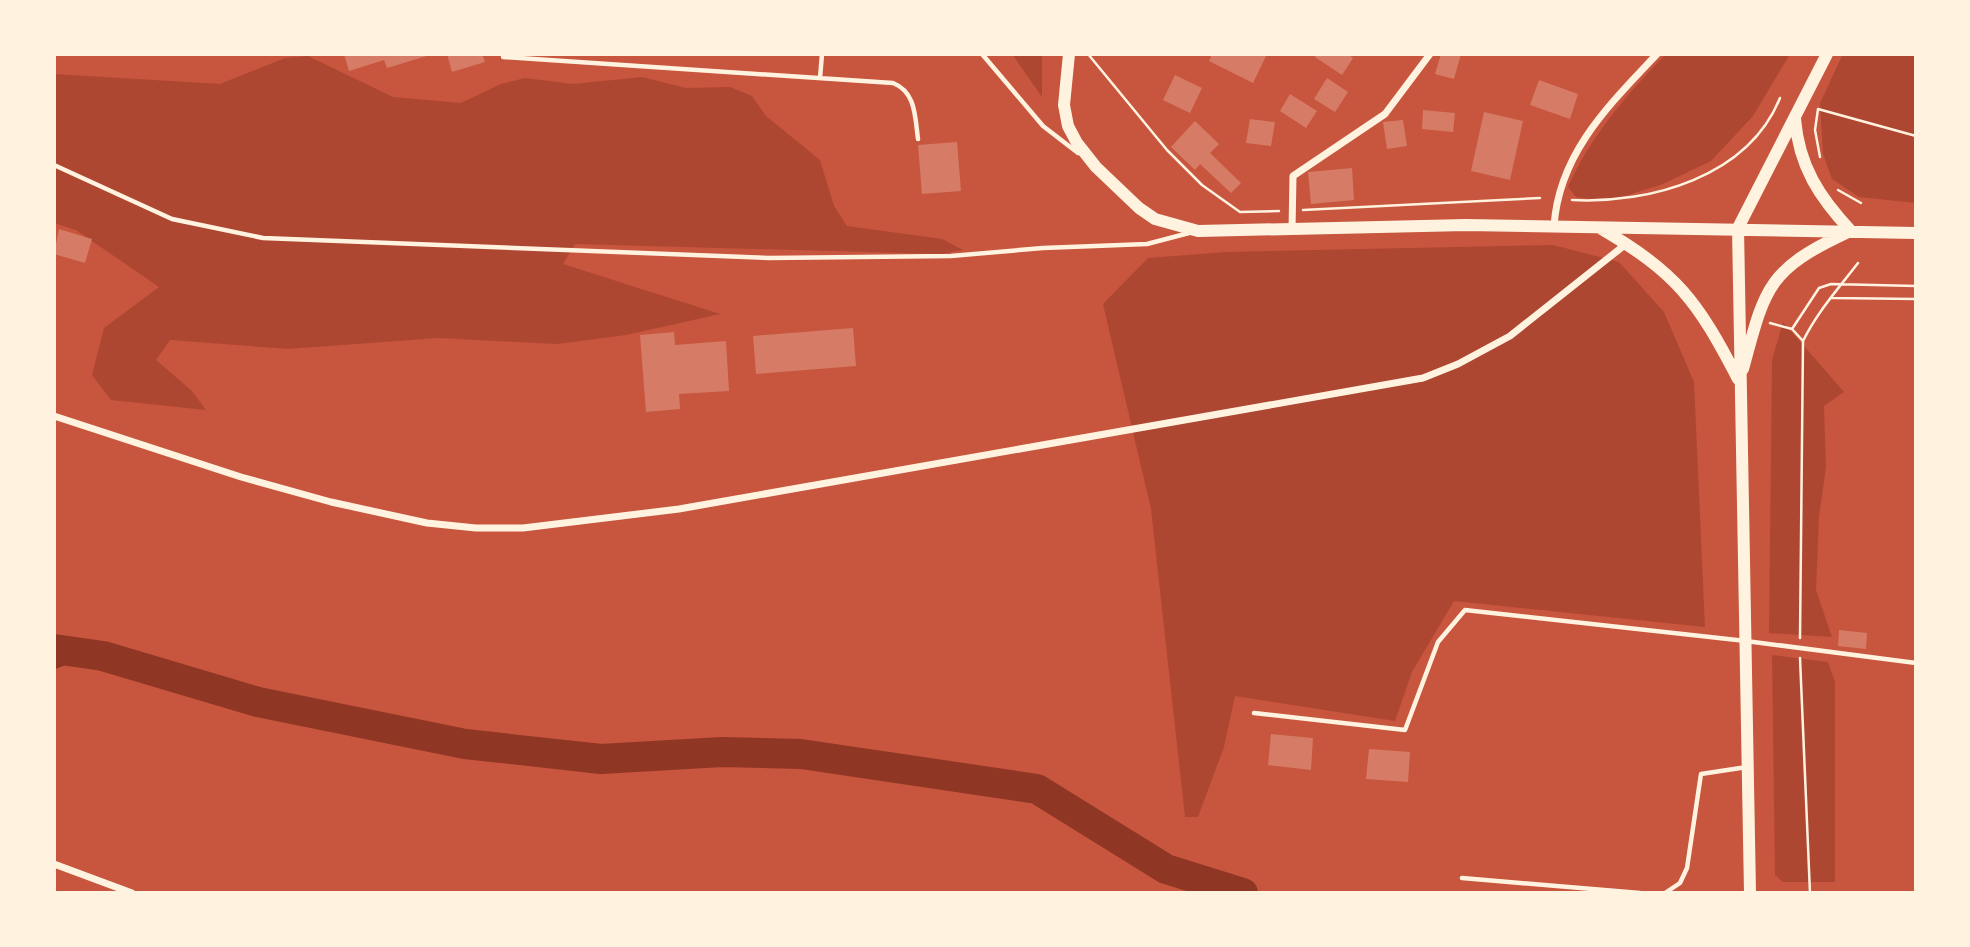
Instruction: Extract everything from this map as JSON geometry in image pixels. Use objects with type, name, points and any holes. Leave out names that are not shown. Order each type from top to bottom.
[{"type":"main road","points":[[1069,54],[1065,105],[1068,126],[1096,167],[1155,219],[1198,231],[1466,225],[1916,233]]},
{"type":"main road","points":[[1750,890],[1738,228],[1827,54]]},
{"type":"main road","points":[[1795,119],[1797,144],[1808,176],[1830,209],[1850,230]]},
{"type":"main road","points":[[1599,228],[1657,264],[1687,294],[1739,383]]},
{"type":"main road","points":[[1739,383],[1763,300],[1771,286],[1796,260],[1850,230]]},
{"type":"street","points":[[1292,230],[1293,176],[1385,114],[1430,54]]},
{"type":"street","points":[[1554,226],[1556,199],[1562,179],[1600,115],[1657,54]]},
{"type":"street","points":[[54,415],[205,466],[331,502],[427,523],[476,528],[523,528],[693,507],[1423,378],[1458,364],[1510,336],[1626,244]]},
{"type":"street","points":[[54,864],[132,893]]},
{"type":"lane","points":[[820,78],[822,54]]},
{"type":"lane","points":[[982,54],[1043,126],[1096,167]]},
{"type":"lane","points":[[503,57],[893,83],[902,87],[911,98],[918,139]]},
{"type":"lane","points":[[54,165],[172,219],[263,238],[769,258],[951,256],[1043,248],[1147,244],[1198,231]]},
{"type":"lane","points":[[1254,713],[1405,730],[1438,642],[1465,610],[1916,663]]},
{"type":"lane","points":[[1665,893],[1680,883],[1687,868],[1701,775],[1748,767]]},
{"type":"lane","points":[[1462,878],[1640,893]]},
{"type":"path","points":[[1568,200],[1602,202],[1623,199],[1699,178],[1739,155],[1774,113],[1780,98]]},
{"type":"path","points":[[1822,167],[1815,130],[1818,109],[1916,136]]},
{"type":"path","points":[[1835,188],[1861,204]]},
{"type":"path","points":[[1810,893],[1800,648],[1803,341],[1823,305],[1832,298],[1858,263]]},
{"type":"path","points":[[1792,329],[1819,288],[1842,284],[1916,286]]},
{"type":"path","points":[[1832,298],[1916,299]]},
{"type":"path","points":[[1765,323],[1792,329],[1803,341]]},
{"type":"shaded area","points":[[1012,54],[1042,54],[1042,97]]},
{"type":"shaded area","points":[[1666,54],[1790,54],[1753,116],[1711,161],[1663,184],[1609,201],[1576,197],[1568,187],[1587,151],[1624,100]]},
{"type":"shaded area","points":[[1843,54],[1916,54],[1916,203],[1859,197],[1832,179],[1823,154],[1820,103]]},
{"type":"shaded area","points":[[308,56],[393,97],[461,103],[501,84],[525,78],[573,84],[642,77],[686,88],[730,87],[752,96],[766,116],[820,160],[834,206],[847,226],[942,239],[963,250],[940,254],[575,244],[563,264],[720,314],[626,335],[557,344],[438,338],[288,349],[170,340],[156,360],[192,391],[206,410],[111,400],[92,375],[104,328],[159,287],[76,230],[54,223],[54,74],[220,84],[285,58]]},
{"type":"shaded area","points":[[1553,245],[1619,262],[1664,312],[1694,382],[1705,627],[1454,601],[1412,672],[1395,721],[1235,696],[1224,747],[1198,817],[1185,817],[1151,509],[1103,304],[1148,258],[1227,252]]},
{"type":"shaded area","points":[[1783,322],[1844,392],[1824,406],[1826,467],[1819,517],[1816,590],[1832,637],[1769,633],[1772,360]]},
{"type":"shaded area","points":[[1772,655],[1828,662],[1835,682],[1835,882],[1783,882],[1775,875]]},
{"type":"building","points":[[344,54],[430,55],[387,68],[384,60],[349,71]]},
{"type":"building","points":[[447,54],[482,54],[485,62],[452,72]]},
{"type":"building","points":[[1212,54],[1267,54],[1253,83],[1209,61]]},
{"type":"building","points":[[1317,54],[1348,54],[1353,58],[1342,75],[1315,57]]},
{"type":"building","points":[[1441,54],[1461,54],[1454,79],[1435,74]]},
{"type":"building","points":[[1175,75],[1202,88],[1190,113],[1163,100]]},
{"type":"building","points":[[1327,78],[1348,92],[1335,112],[1314,99]]},
{"type":"building","points":[[1539,80],[1578,94],[1570,119],[1530,105]]},
{"type":"building","points":[[1290,94],[1317,111],[1306,128],[1280,111]]},
{"type":"building","points":[[1423,110],[1455,113],[1453,132],[1422,129]]},
{"type":"building","points":[[1484,112],[1523,121],[1510,180],[1471,171]]},
{"type":"building","points":[[1250,119],[1275,122],[1271,146],[1246,143]]},
{"type":"building","points":[[1403,120],[1407,146],[1387,149],[1383,122]]},
{"type":"building","points":[[1195,121],[1219,144],[1210,153],[1241,183],[1231,193],[1200,164],[1195,170],[1171,147]]},
{"type":"building","points":[[957,142],[961,191],[922,194],[918,145]]},
{"type":"building","points":[[1352,168],[1354,200],[1311,204],[1308,172]]},
{"type":"building","points":[[59,229],[92,239],[85,263],[54,254]]},
{"type":"building","points":[[853,328],[856,366],[756,374],[753,336]]},
{"type":"building","points":[[674,332],[675,345],[726,341],[729,391],[679,394],[680,409],[646,412],[640,335]]},
{"type":"building","points":[[1839,630],[1867,633],[1866,649],[1838,646]]},
{"type":"building","points":[[1271,734],[1313,738],[1311,770],[1268,765]]},
{"type":"building","points":[[1369,749],[1410,752],[1408,782],[1366,779]]},
{"type":"waterway","points":[[54,649],[103,656],[258,702],[465,744],[601,759],[722,752],[801,754],[1037,789],[1166,869],[1243,893]]},
{"type":"waterway","points":[[54,667],[86,654]]}]
